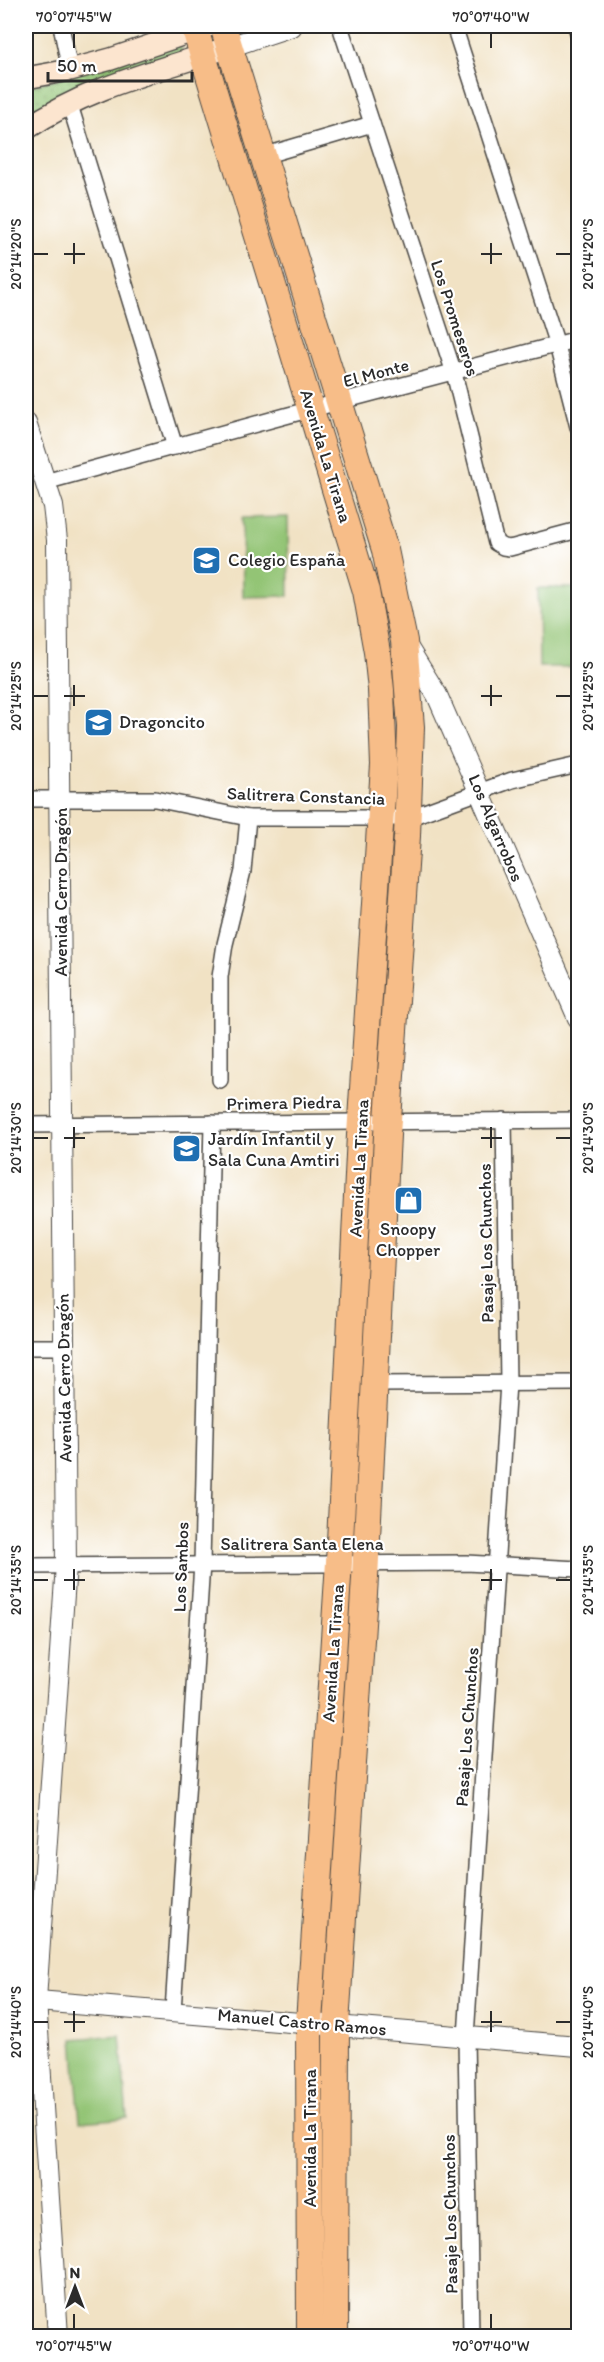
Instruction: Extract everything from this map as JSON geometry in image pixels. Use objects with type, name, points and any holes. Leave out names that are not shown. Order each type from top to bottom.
[{"type":"highway","name":"Avenida La Tirana","points":[[199,27],[202,56],[360,570],[374,632],[384,728],[381,818],[361,1122],[339,1562],[309,2023],[310,2337]]},
{"type":"highway","name":"Avenida La Tirana","points":[[226,36],[385,550],[404,641],[411,727],[408,818],[388,1121],[366,1562],[336,2025],[335,2337]]},
{"type":"main road","points":[[26,78],[111,59],[199,27]]},
{"type":"main road","points":[[26,129],[69,102],[121,81],[202,56],[226,36]]},
{"type":"street","points":[[61,26],[70,70]]},
{"type":"street","points":[[226,36],[292,26]]},
{"type":"street","name":"Los Promeseros","points":[[340,26],[454,373],[496,543],[510,548],[579,530]]},
{"type":"street","points":[[454,26],[556,345],[579,427]]},
{"type":"street","points":[[576,26],[579,33]]},
{"type":"street","points":[[69,102],[175,447]]},
{"type":"street","points":[[263,156],[372,124]]},
{"type":"street","name":"El Monte","points":[[45,482],[579,339]]},
{"type":"street","name":"Avenida Cerro Dragón","points":[[26,423],[55,518],[57,540],[66,1565],[31,2000],[58,2337]]},
{"type":"street","name":"Los Algarrobos","points":[[404,641],[437,695],[579,1018]]},
{"type":"street","name":"Salitrera Constancia","points":[[26,800],[155,799],[248,818],[408,818],[512,780],[579,765]]},
{"type":"street","points":[[220,1080],[220,977],[225,944],[243,871],[248,818]]},
{"type":"street","name":"Primera Piedra","points":[[26,1125],[579,1119]]},
{"type":"street","name":"Pasaje Los Chunchos","points":[[471,2337],[466,2037],[508,1383],[504,1120]]},
{"type":"street","name":"Los Sambos","points":[[173,2011],[202,1564],[212,1123]]},
{"type":"street","points":[[26,1347],[64,1347]]},
{"type":"street","points":[[374,1384],[579,1383]]},
{"type":"street","name":"Salitrera Santa Elena","points":[[26,1566],[366,1562],[497,1564],[579,1569]]},
{"type":"street","name":"Manuel Castro Ramos","points":[[31,2000],[579,2046]]},
{"type":"green space","points":[[178,41],[183,52],[70,90],[26,120],[26,88]]},
{"type":"green space","points":[[288,517],[289,596],[243,597],[242,518]]},
{"type":"green space","points":[[538,588],[578,588],[578,667],[539,667]]},
{"type":"green space","points":[[120,2035],[127,2118],[80,2122],[73,2039]]},
{"type":"place","name":"Colegio España","points":[[207,560]]},
{"type":"place","name":"Dragoncito","points":[[98,722]]},
{"type":"place","name":"Jardín Infantil y Sala Cuna Amtiri","points":[[187,1149]]},
{"type":"place","name":"Snoopy Chopper","points":[[408,1200]]}]
